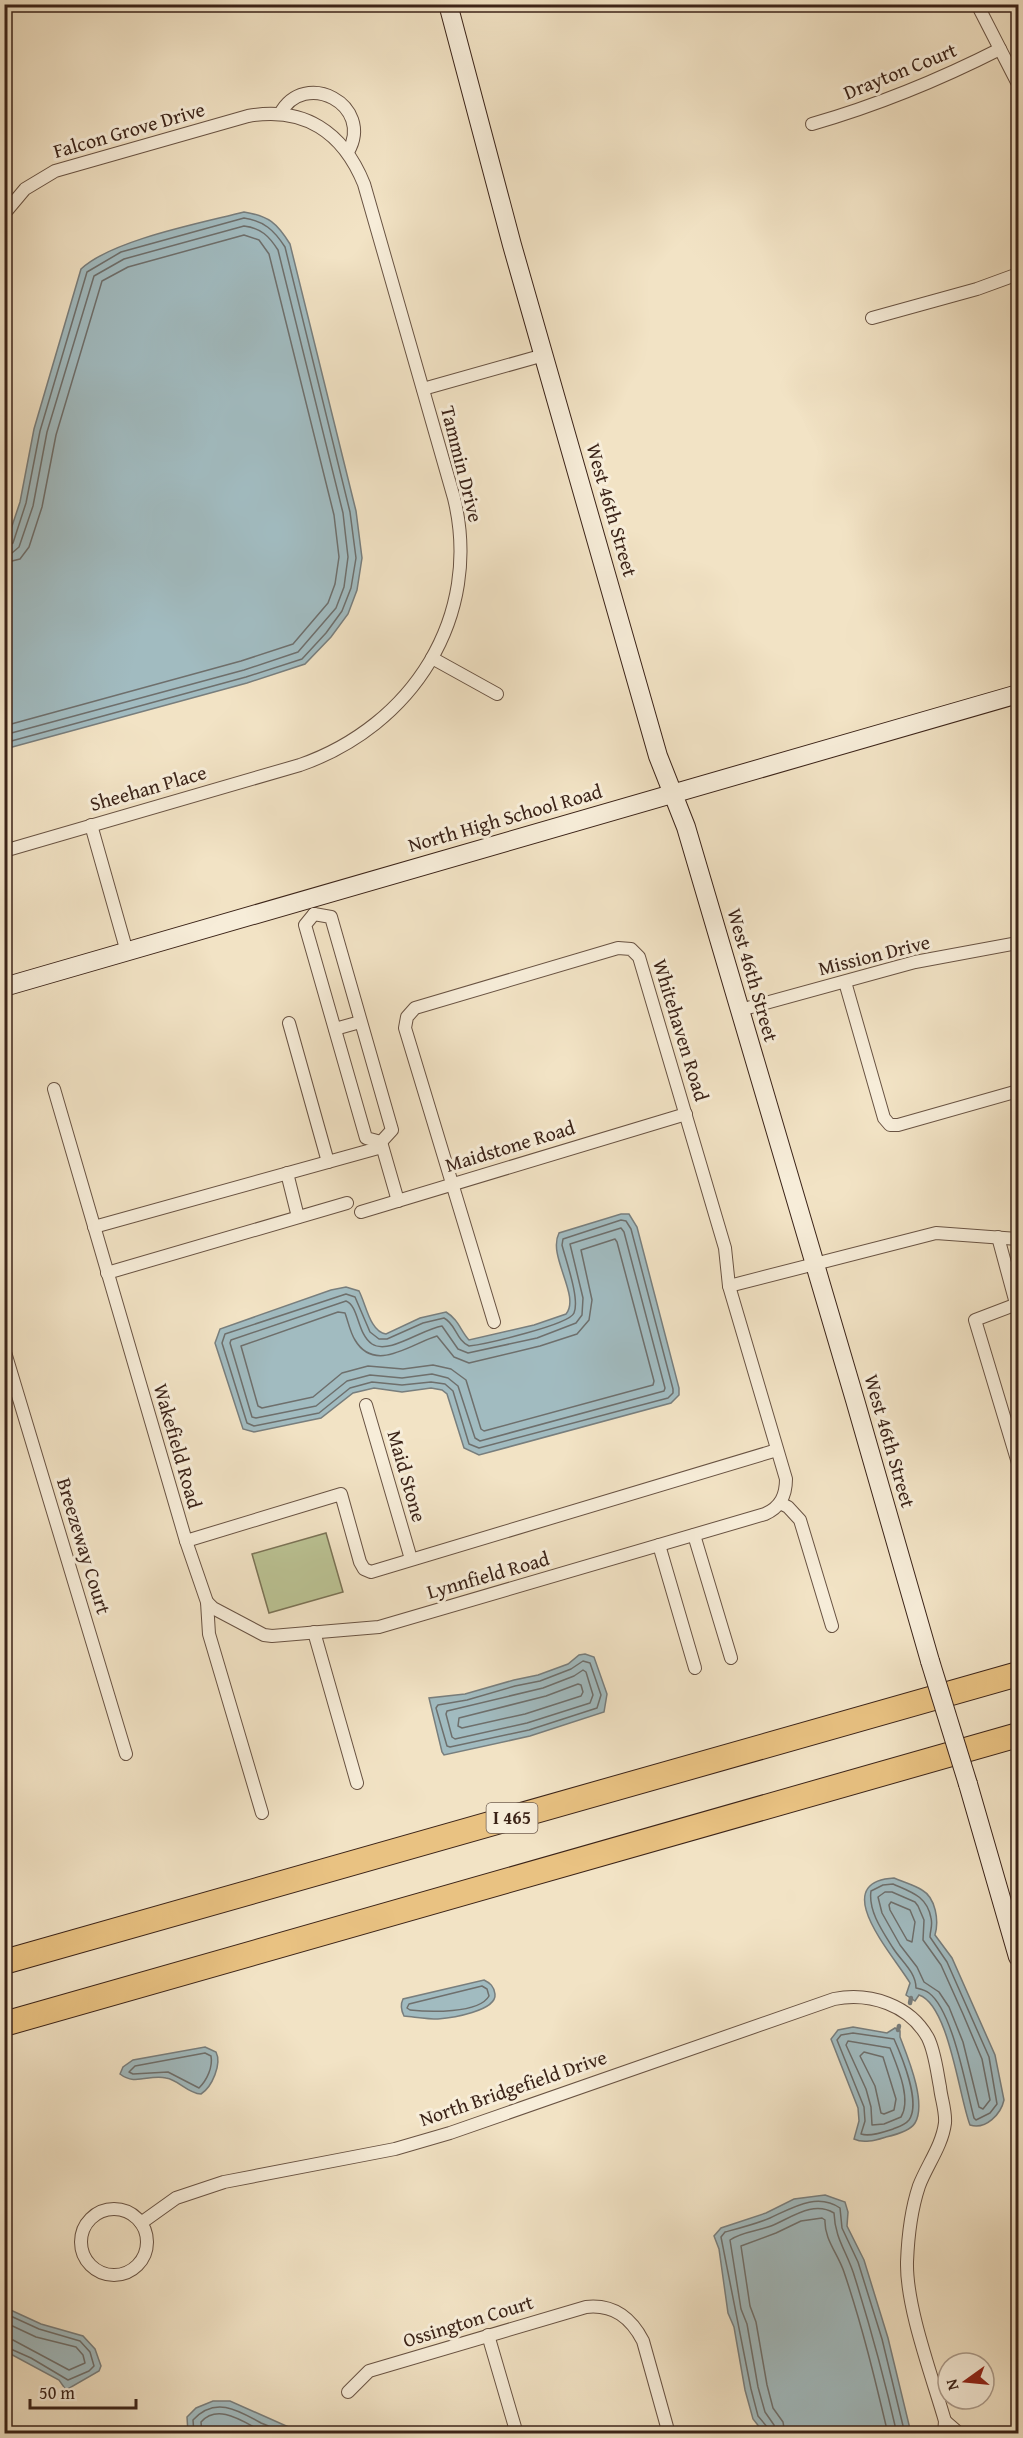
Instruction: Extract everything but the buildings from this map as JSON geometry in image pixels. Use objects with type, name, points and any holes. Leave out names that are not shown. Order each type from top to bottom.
[{"type":"highway","name":"I 465","points":[[4,1962],[1018,1674]]},
{"type":"highway","points":[[4,2024],[1018,1735]]},
{"type":"street","name":"West 46th Street","points":[[448,4],[544,356],[658,756],[686,827],[1018,1957]]},
{"type":"street","points":[[976,4],[1018,84]]},
{"type":"street","name":"Drayton Court","points":[[813,124],[897,97],[1000,49]]},
{"type":"street","points":[[280,114],[293,99],[304,94],[315,93],[334,98],[346,108],[352,120],[353,141],[348,152]]},
{"type":"street","name":"Falcon Grove Drive","points":[[4,214],[25,189],[55,171],[248,116],[280,114],[312,122],[334,137],[348,152]]},
{"type":"street","name":"Tammin Drive","points":[[302,764],[338,749],[377,724],[405,696],[432,658],[446,628],[459,564],[460,543],[455,504],[364,184],[348,152]]},
{"type":"street","points":[[872,318],[977,289],[1018,274]]},
{"type":"street","points":[[423,389],[544,356]]},
{"type":"street","points":[[432,658],[497,694]]},
{"type":"street","name":"North High School Road","points":[[4,987],[127,952],[312,906],[673,794],[1018,694]]},
{"type":"street","name":"Sheehan Place","points":[[4,851],[302,764]]},
{"type":"street","points":[[91,825],[127,952]]},
{"type":"street","points":[[94,1227],[382,1145],[392,1130],[331,917],[312,906],[305,925],[366,1138],[382,1145],[399,1201],[361,1212]]},
{"type":"street","name":"Mission Drive","points":[[740,1010],[915,962],[1018,943]]},
{"type":"street","name":"Whitehaven Road","points":[[452,1184],[405,1028],[407,1017],[416,1008],[618,948],[631,949],[639,957],[725,1248],[729,1286],[786,1479],[785,1492],[780,1503]]},
{"type":"street","points":[[845,982],[884,1118],[890,1125],[898,1125],[1018,1091]]},
{"type":"street","points":[[335,1029],[360,1022]]},
{"type":"street","points":[[289,1023],[328,1162]]},
{"type":"street","name":"Wakefield Road","points":[[54,1089],[186,1541],[207,1602],[208,1634],[262,1813]]},
{"type":"street","name":"Maidstone Road","points":[[399,1201],[686,1114]]},
{"type":"street","points":[[287,1173],[298,1218]]},
{"type":"street","points":[[452,1184],[495,1322]]},
{"type":"street","points":[[107,1273],[347,1203]]},
{"type":"street","points":[[729,1286],[936,1233],[1018,1239]]},
{"type":"street","points":[[998,1237],[1018,1308],[975,1320],[1018,1463]]},
{"type":"street","name":"Breezeway Court","points":[[4,1349],[126,1754]]},
{"type":"street","name":"Maid Stone","points":[[366,1405],[411,1559]]},
{"type":"street","points":[[186,1541],[341,1494],[360,1562],[364,1569],[371,1572],[777,1450]]},
{"type":"street","points":[[780,1503],[788,1507],[800,1520],[832,1626]]},
{"type":"street","name":"Lynnfield Road","points":[[207,1602],[213,1608],[264,1635],[381,1626],[765,1514],[780,1503]]},
{"type":"street","points":[[694,1535],[731,1658]]},
{"type":"street","points":[[659,1545],[695,1668]]},
{"type":"street","points":[[314,1632],[357,1784]]},
{"type":"street","name":"North Bridgefield Drive","points":[[141,2223],[176,2198],[224,2182],[395,2149],[450,2133],[834,1999],[855,1997],[871,1999],[898,2008],[917,2023],[929,2040],[937,2072],[944,2116],[941,2139],[915,2200],[907,2264],[913,2308],[945,2427]]},
{"type":"street","points":[[112,2208],[134,2215],[141,2223],[146,2233],[147,2244],[144,2255],[130,2270],[120,2274],[99,2271],[84,2256],[81,2235],[92,2216],[112,2208]]},
{"type":"street","name":"Ossington Court","points":[[348,2392],[369,2371],[586,2307],[607,2308],[620,2313],[636,2327],[643,2342],[669,2433]]},
{"type":"street","points":[[488,2335],[517,2433]]},
{"type":"street","points":[[945,2427],[960,2433]]},
{"type":"green space","points":[[326,1533],[343,1592],[269,1613],[252,1554]]},
{"type":"water","points":[[244,212],[266,218],[281,231],[290,244],[356,511],[362,558],[357,590],[348,614],[331,637],[305,664],[247,683],[5,749],[5,547],[20,502],[34,429],[81,269],[114,249],[135,241]]},
{"type":"water","points":[[621,1214],[629,1214],[637,1227],[679,1388],[679,1395],[671,1403],[479,1455],[464,1448],[447,1394],[442,1390],[431,1388],[402,1392],[374,1388],[353,1393],[321,1418],[254,1432],[243,1429],[215,1343],[220,1329],[331,1290],[346,1287],[359,1291],[372,1323],[386,1334],[420,1318],[446,1312],[457,1322],[469,1340],[534,1325],[566,1314],[570,1306],[570,1297],[557,1253],[556,1242],[559,1233]]},
{"type":"water","points":[[579,1655],[594,1657],[607,1694],[604,1712],[530,1736],[444,1755],[429,1698],[465,1694],[538,1675],[568,1664]]},
{"type":"water","points":[[894,1878],[919,1888],[930,1898],[937,1923],[935,1935],[952,1958],[995,2055],[1004,2100],[1000,2111],[992,2120],[982,2125],[970,2125],[952,2053],[938,2016],[929,2002],[919,1995],[915,2001],[906,1995],[910,1983],[880,1939],[865,1906],[866,1892],[875,1883]]},
{"type":"water","points":[[484,1980],[491,1985],[495,1994],[494,2000],[481,2009],[438,2019],[404,2016],[403,2014],[401,2005],[403,1999]]},
{"type":"water","points":[[853,2027],[887,2033],[895,2028],[900,2031],[915,2080],[919,2104],[915,2123],[906,2130],[870,2141],[854,2139],[859,2121],[858,2108],[831,2039],[838,2030]]},
{"type":"water","points":[[205,2047],[216,2052],[218,2063],[212,2081],[201,2094],[166,2078],[131,2079],[120,2074],[123,2067],[133,2060]]},
{"type":"water","points":[[825,2195],[845,2202],[848,2212],[847,2226],[864,2260],[888,2338],[911,2433],[764,2433],[753,2419],[745,2390],[734,2327],[728,2313],[719,2249],[714,2236],[721,2228],[766,2213],[794,2199]]},
{"type":"water","points":[[4,2307],[41,2324],[83,2336],[95,2349],[101,2366],[99,2371],[66,2390],[59,2380],[5,2351]]},
{"type":"water","points":[[213,2401],[230,2401],[302,2433],[188,2433],[187,2417],[196,2408]]},
{"type":"waterway","points":[[910,2003],[911,1998]]},
{"type":"waterway","points":[[898,2030],[899,2026]]}]
